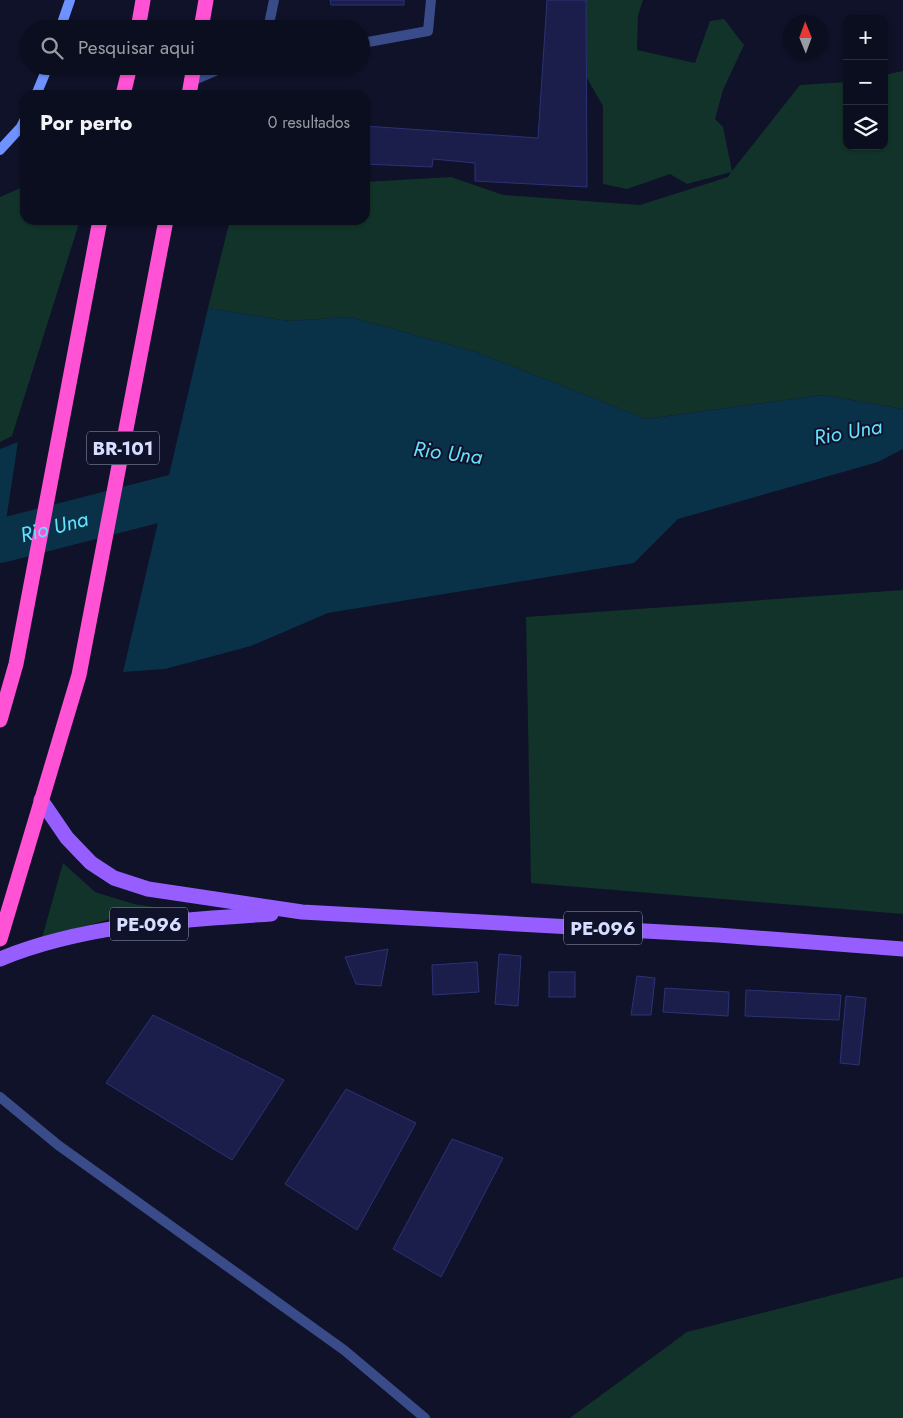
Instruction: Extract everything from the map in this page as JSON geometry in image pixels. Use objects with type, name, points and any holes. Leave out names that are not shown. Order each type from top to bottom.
[{"type":"highway","points":[[140,20],[143,0]]},
{"type":"highway","points":[[203,20],[206,0]]},
{"type":"highway","points":[[124,90],[128,75]]},
{"type":"highway","name":"BR-101","points":[[0,720],[16,664],[99,225]]},
{"type":"highway","name":"BR-101","points":[[0,939],[79,675],[165,225]]},
{"type":"main road","points":[[63,20],[70,0]]},
{"type":"main road","points":[[38,90],[44,75]]},
{"type":"main road","points":[[0,150],[20,128]]},
{"type":"main road","name":"PE-096","points":[[41,800],[67,838],[91,863],[114,878],[148,889],[302,912],[698,934],[903,949]]},
{"type":"main road","name":"PE-096","points":[[0,959],[33,945],[103,930],[217,917],[302,912]]},
{"type":"street","points":[[270,20],[274,0]]},
{"type":"street","points":[[370,42],[428,31],[431,0]]},
{"type":"street","points":[[192,81],[206,75]]},
{"type":"street","points":[[0,1097],[58,1145],[344,1350],[425,1418]]},
{"type":"green space","points":[[578,0],[643,0],[638,16],[637,50],[695,63],[710,21],[724,19],[744,45],[723,90],[715,119],[723,127],[732,171],[800,85],[843,82],[843,150],[888,150],[888,74],[903,71],[903,409],[823,395],[646,419],[476,352],[350,317],[289,321],[208,308],[229,225],[370,225],[370,182],[451,177],[503,195],[640,205],[728,177],[731,172],[687,184],[670,174],[627,189],[603,184],[603,106],[587,78],[586,14]]},
{"type":"green space","points":[[20,188],[20,225],[78,225],[12,436],[0,442],[0,197]]},
{"type":"green space","points":[[903,590],[903,914],[531,883],[526,617]]},
{"type":"green space","points":[[63,863],[95,892],[134,904],[212,916],[114,918],[42,938]]},
{"type":"green space","points":[[903,1277],[903,1418],[570,1418],[687,1332]]},
{"type":"water","points":[[208,308],[289,321],[350,317],[476,352],[646,419],[823,395],[903,409],[903,449],[878,462],[678,519],[634,563],[328,613],[251,646],[165,669],[123,672]]},
{"type":"water","name":"Rio Una","points":[[18,442],[0,560],[0,449]]},
{"type":"building","points":[[330,0],[404,0],[404,5],[331,5]]},
{"type":"building","points":[[547,0],[586,0],[587,187],[475,181],[475,163],[433,159],[432,167],[370,164],[370,126],[538,138]]},
{"type":"building","points":[[388,949],[381,986],[356,984],[345,957]]},
{"type":"building","points":[[499,954],[521,956],[518,1006],[495,1004]]},
{"type":"building","points":[[477,962],[479,992],[433,995],[432,965]]},
{"type":"building","points":[[549,972],[575,972],[575,997],[549,997]]},
{"type":"building","points":[[637,976],[655,978],[651,1015],[631,1015]]},
{"type":"building","points":[[665,988],[729,992],[728,1016],[663,1012]]},
{"type":"building","points":[[746,990],[841,995],[839,1020],[745,1016]]},
{"type":"building","points":[[846,996],[866,998],[859,1065],[840,1063]]},
{"type":"building","points":[[153,1015],[284,1080],[232,1160],[106,1083]]},
{"type":"building","points":[[346,1089],[416,1123],[357,1230],[285,1184]]},
{"type":"building","points":[[452,1139],[503,1158],[441,1277],[393,1249]]},
{"type":"waterway","name":"Rio Una","points":[[0,541],[222,484]]}]
